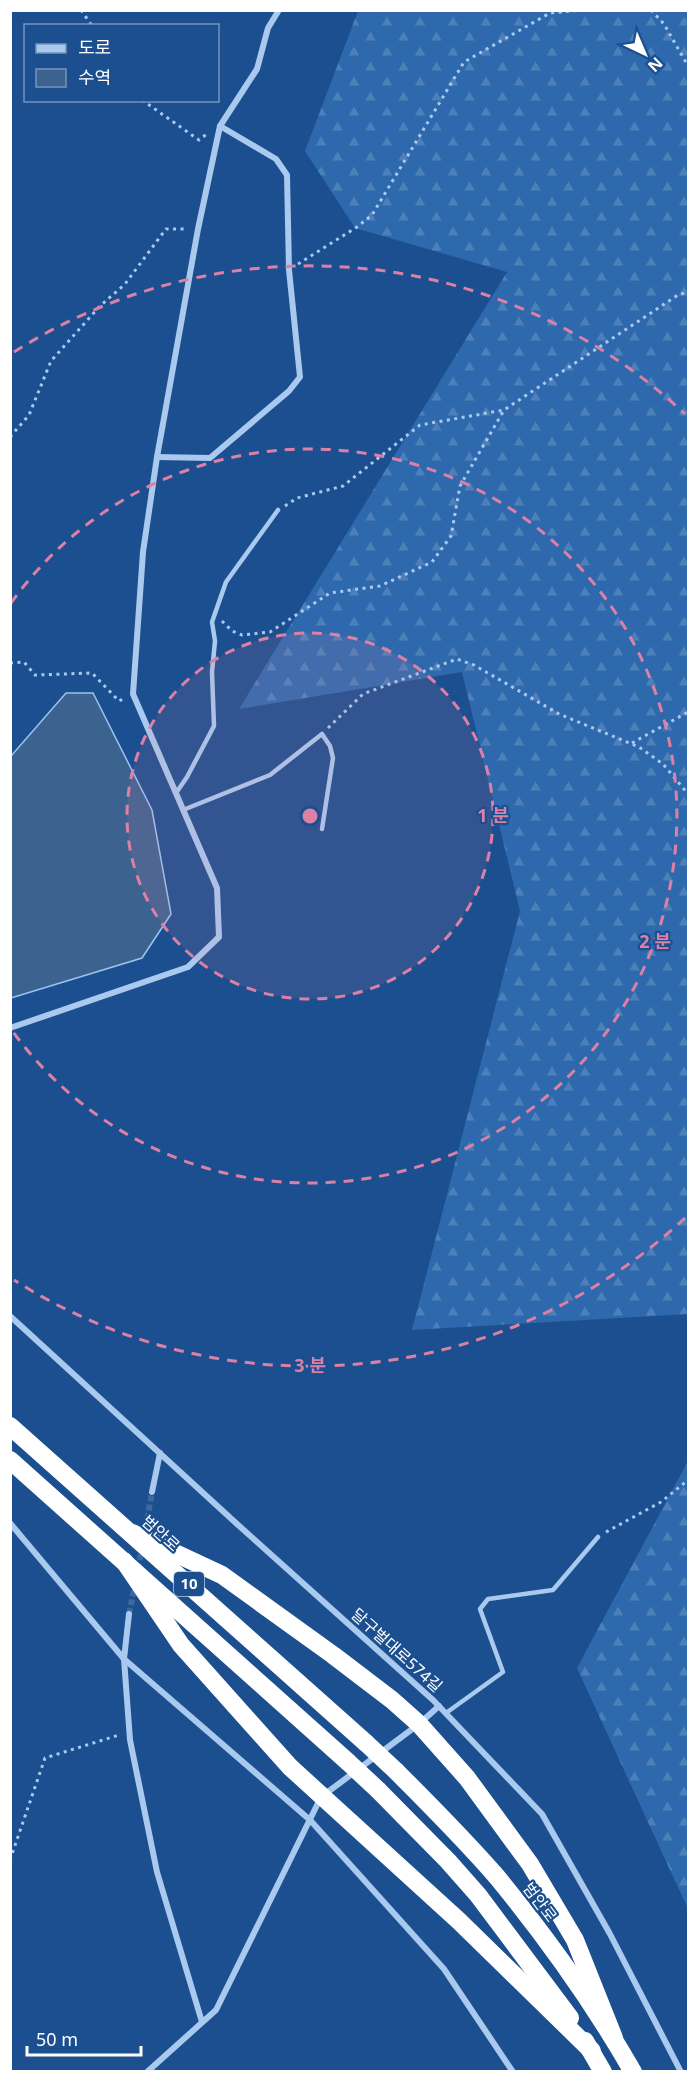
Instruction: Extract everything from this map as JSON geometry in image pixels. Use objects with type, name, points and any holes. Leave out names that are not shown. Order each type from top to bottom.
[{"type":"highway","name":"범안로","points":[[10,1426],[366,1743],[467,1844],[498,1879],[579,1987],[614,2038],[633,2072]]},
{"type":"highway","name":"10","points":[[10,1460],[348,1762],[448,1861],[478,1895],[572,2020],[603,2072]]},
{"type":"highway","points":[[132,1533],[222,1575],[342,1661],[419,1724],[467,1778],[530,1864],[575,1940],[614,2038]]},
{"type":"highway","points":[[124,1561],[181,1645],[290,1767],[321,1797],[380,1847],[592,2051]]},
{"type":"street","points":[[10,1028],[188,967],[219,937],[218,888],[133,694],[143,552],[157,457],[198,230],[220,126],[257,69],[268,28],[279,10]]},
{"type":"street","points":[[157,457],[210,458],[289,391],[300,378],[289,270],[287,175],[276,159],[220,126]]},
{"type":"street","name":"달구벌대로574길","points":[[10,1316],[439,1706],[542,1814],[609,1934],[681,2072]]},
{"type":"street","points":[[152,1492],[160,1453]]},
{"type":"street","points":[[10,1523],[124,1659],[310,1820],[444,1969],[513,2072]]},
{"type":"street","points":[[129,1614],[124,1659],[129,1732],[157,1872],[202,2022]]},
{"type":"street","points":[[147,2072],[216,2010],[321,1797],[419,1724],[439,1706]]},
{"type":"lane","points":[[176,793],[214,726],[212,672],[215,641],[212,622],[226,582],[278,510]]},
{"type":"lane","points":[[183,810],[270,775],[322,734],[330,746],[333,758],[322,829]]},
{"type":"lane","points":[[446,1713],[503,1672],[480,1609],[489,1599],[553,1590],[598,1537]]},
{"type":"path","points":[[81,10],[91,24]]},
{"type":"path","points":[[289,270],[357,227],[372,214],[464,62],[550,12],[582,10]]},
{"type":"path","points":[[651,10],[664,24],[688,66]]},
{"type":"path","points":[[145,102],[199,140]]},
{"type":"path","points":[[10,437],[29,415],[51,361],[99,307],[125,284],[166,229],[198,230]]},
{"type":"path","points":[[278,510],[297,498],[343,486],[420,425],[504,410],[678,295],[688,292]]},
{"type":"path","points":[[212,622],[223,621],[232,631],[242,635],[270,632],[330,593],[380,586],[432,562],[451,536],[460,486],[504,410]]},
{"type":"path","points":[[322,734],[363,694],[457,659],[474,665],[559,714],[632,743],[663,764],[688,794]]},
{"type":"path","points":[[10,663],[24,662],[35,675],[92,673],[119,701],[133,694]]},
{"type":"path","points":[[632,743],[688,712]]},
{"type":"path","points":[[598,1537],[661,1502],[688,1480]]},
{"type":"path","points":[[10,1860],[45,1758],[129,1732]]},
{"type":"green space","points":[[358,11],[688,11],[688,1314],[412,1330],[520,911],[462,672],[239,709],[507,272],[355,228],[305,151]]},
{"type":"green space","points":[[688,1461],[688,1909],[577,1668]]},
{"type":"water","points":[[66,693],[93,693],[152,810],[171,914],[142,958],[11,998],[11,756]]},
{"type":"tunnel","points":[[144,1537],[152,1492]]},
{"type":"tunnel","points":[[138,1569],[142,1547]]},
{"type":"tunnel","points":[[129,1614],[135,1585]]}]
